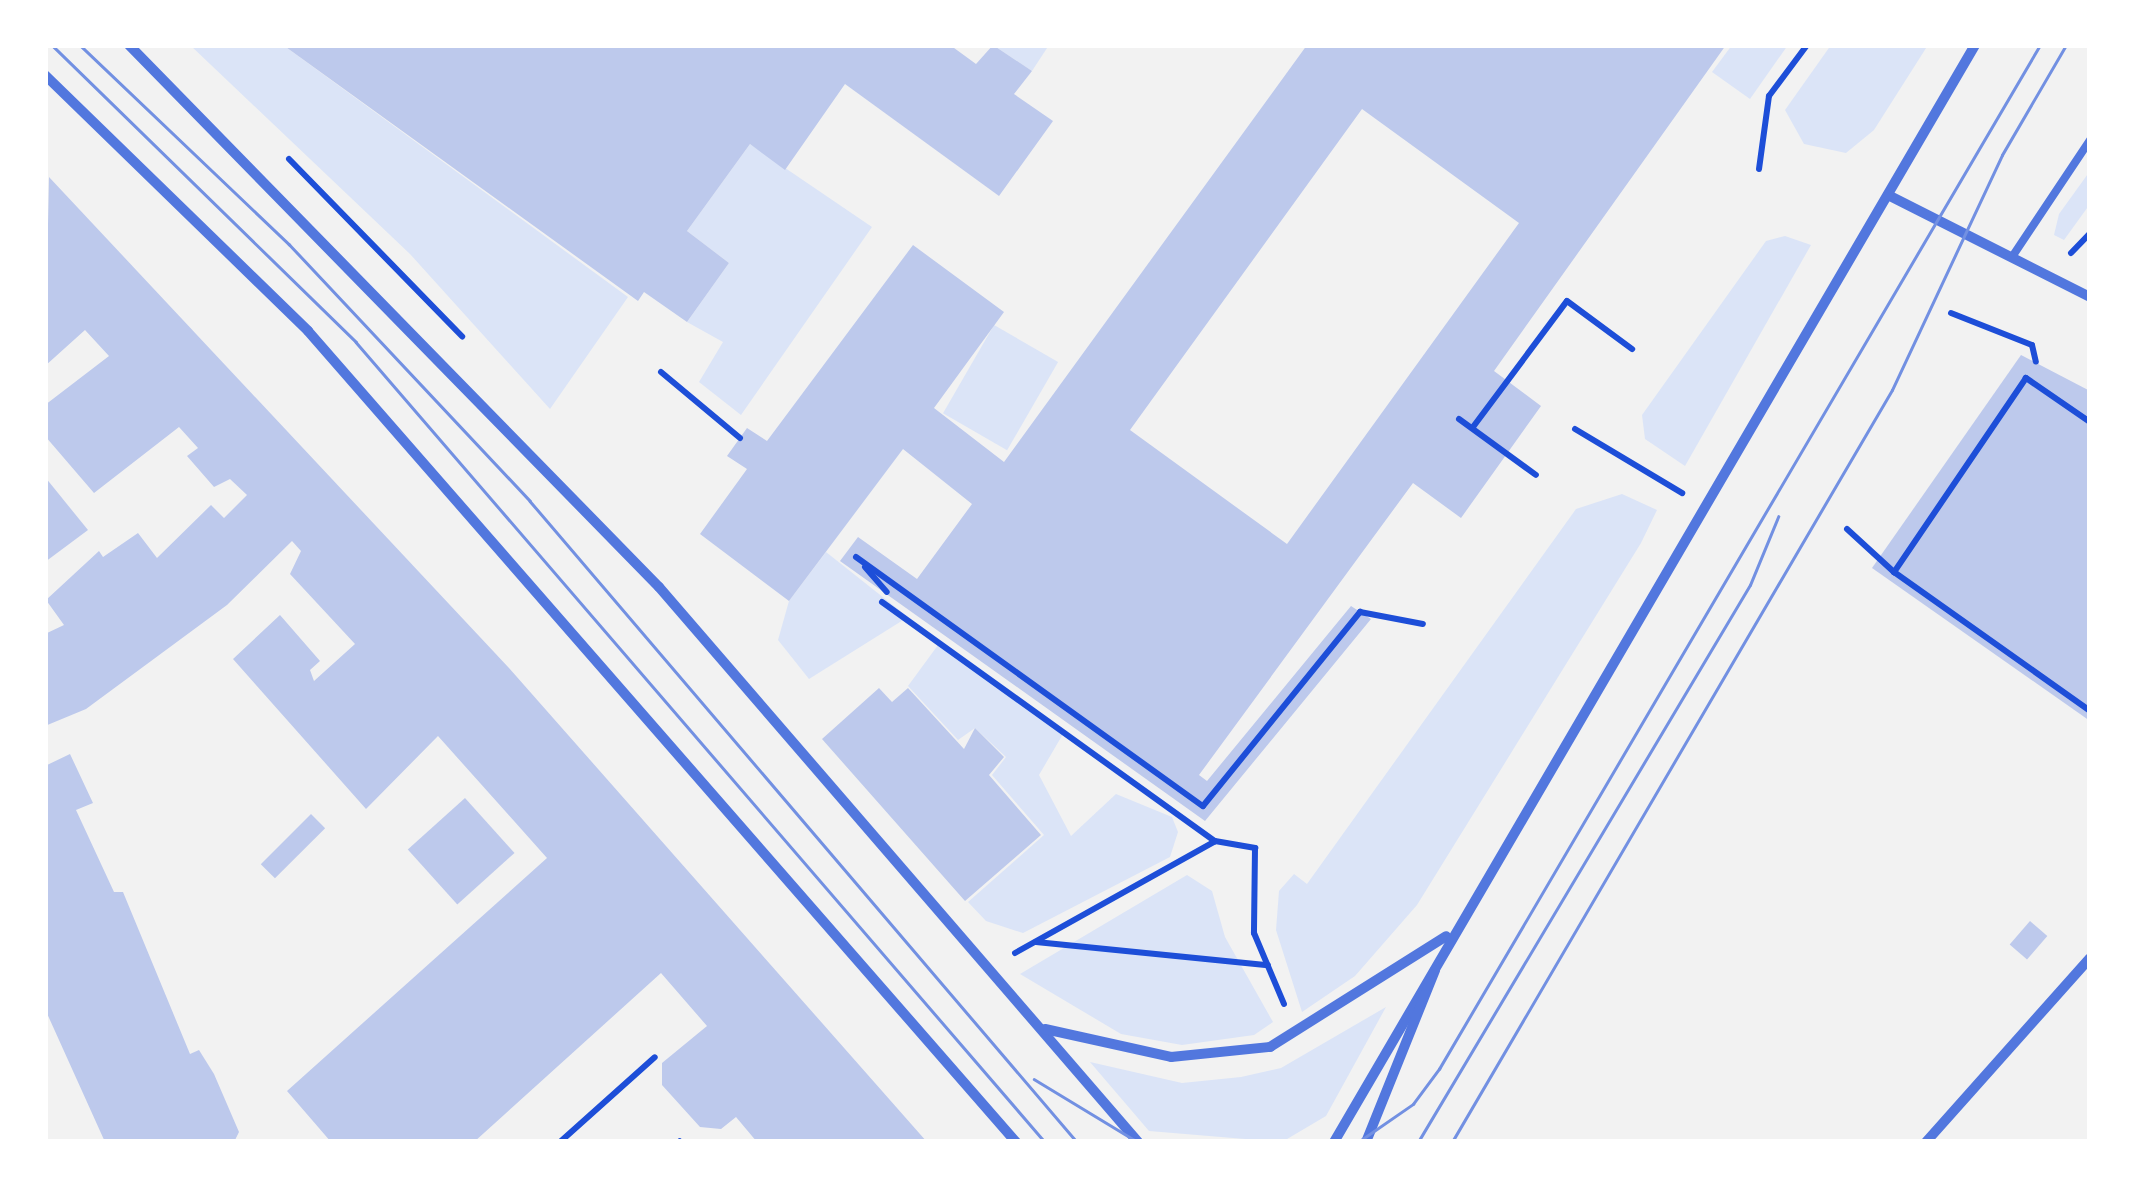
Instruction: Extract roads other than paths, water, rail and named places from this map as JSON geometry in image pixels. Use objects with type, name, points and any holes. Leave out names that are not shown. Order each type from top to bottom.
[{"type":"street","points":[[129,45],[659,587],[1138,1142]]},
{"type":"street","points":[[1334,1142],[1451,932],[1976,45]]},
{"type":"street","points":[[45,75],[308,331],[1016,1142]]},
{"type":"street","points":[[1888,195],[2090,297]]},
{"type":"street","points":[[1043,1028],[1170,1057],[1270,1047],[1451,932]]},
{"type":"street","points":[[1366,1142],[1451,932]]},
{"type":"street","points":[[1926,1142],[2090,958]]},
{"type":"lane","points":[[2012,258],[2090,140]]},
{"type":"tram line","points":[[52,45],[356,342],[1045,1142]]},
{"type":"tram line","points":[[80,45],[289,244],[530,501],[1077,1142]]},
{"type":"tram line","points":[[1358,1142],[1413,1104],[1439,1069],[2040,45]]},
{"type":"tram line","points":[[1452,1142],[1892,390],[2002,155],[2066,45]]},
{"type":"tram line","points":[[1418,1142],[1750,585],[1778,517]]},
{"type":"tram line","points":[[1034,1079],[1138,1142]]}]
